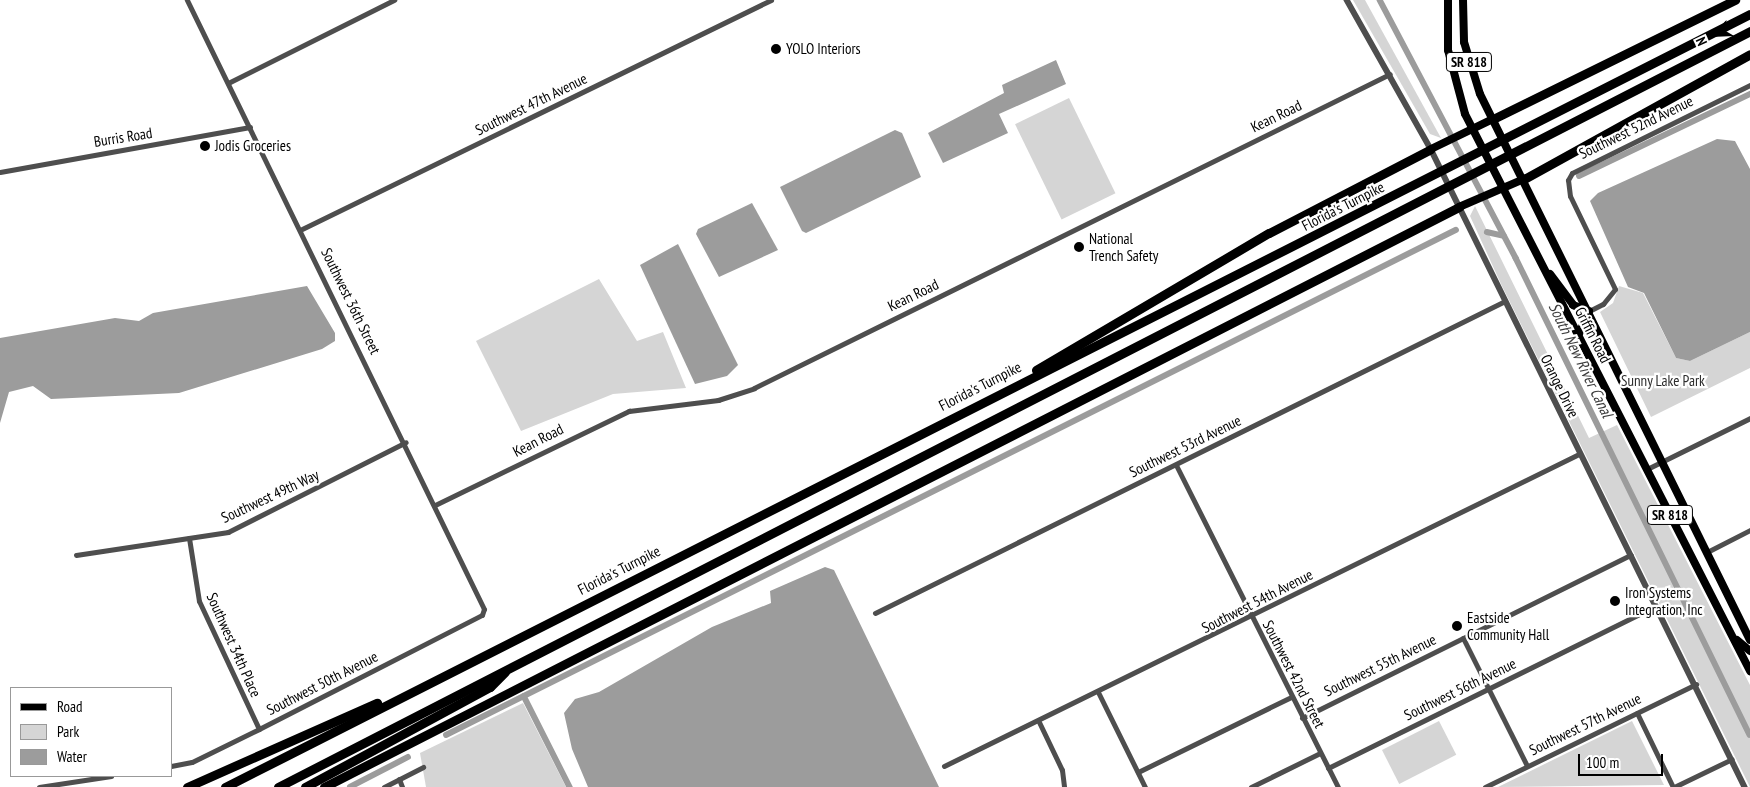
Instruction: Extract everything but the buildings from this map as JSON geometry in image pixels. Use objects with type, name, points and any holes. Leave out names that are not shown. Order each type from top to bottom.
[{"type":"highway","points":[[1493,119],[1735,0]]},
{"type":"highway","name":"Florida's Turnpike","points":[[229,785],[421,685],[1019,382],[1273,257],[1750,14]]},
{"type":"highway","points":[[278,787],[512,664],[1282,274],[1750,31]]},
{"type":"highway","points":[[1524,179],[1750,54]]},
{"type":"highway","points":[[1019,382],[1269,233],[1431,149]]},
{"type":"highway","points":[[324,787],[402,749],[1459,207]]},
{"type":"highway","points":[[305,787],[490,687],[512,664]]},
{"type":"highway","points":[[187,787],[287,739],[421,685]]},
{"type":"highway","points":[[336,787],[402,749]]},
{"type":"main road","name":"Griffin Road","points":[[1448,0],[1448,50],[1457,91],[1472,128],[1749,667]]},
{"type":"main road","name":"Griffin Road","points":[[1463,0],[1469,62],[1493,119],[1750,640]]},
{"type":"main road","points":[[1431,149],[1493,119]]},
{"type":"main road","points":[[1459,207],[1501,186],[1524,179]]},
{"type":"main road","points":[[1539,261],[1573,305],[1589,311],[1578,336]]},
{"type":"main road","points":[[1731,632],[1750,651]]},
{"type":"street","name":"Southwest 36th Street","points":[[188,0],[406,442],[484,609],[482,615]]},
{"type":"street","points":[[228,82],[394,0]]},
{"type":"street","name":"Southwest 47th Avenue","points":[[302,229],[771,0]]},
{"type":"street","name":"Orange Drive","points":[[1347,0],[1431,149],[1580,454],[1696,684],[1745,787]]},
{"type":"street","name":"Kean Road","points":[[435,505],[629,411],[718,400],[754,388],[1390,74]]},
{"type":"street","name":"Southwest 52nd Avenue","points":[[1589,311],[1603,304],[1615,288],[1570,196],[1568,180],[1572,173],[1750,85]]},
{"type":"street","name":"Burris Road","points":[[0,172],[250,127]]},
{"type":"street","name":"Southwest 53rd Avenue","points":[[875,612],[1505,301]]},
{"type":"street","points":[[1647,469],[1750,418]]},
{"type":"street","name":"Southwest 49th Way","points":[[76,555],[228,532],[406,442]]},
{"type":"street","name":"Southwest 54th Avenue","points":[[944,766],[1039,722],[1580,454]]},
{"type":"street","name":"Southwest 42nd Street","points":[[1176,465],[1338,787]]},
{"type":"street","points":[[1707,552],[1750,530]]},
{"type":"street","name":"Southwest 34th Place","points":[[189,538],[199,601],[260,729]]},
{"type":"street","name":"Southwest 55th Avenue","points":[[1302,718],[1631,555]]},
{"type":"street","name":"Southwest 56th Avenue","points":[[1328,768],[1656,606]]},
{"type":"street","name":"Southwest 50th Avenue","points":[[172,766],[192,762],[260,729],[482,615]]},
{"type":"street","points":[[1463,638],[1527,766]]},
{"type":"street","name":"Southwest 57th Avenue","points":[[1485,787],[1696,684]]},
{"type":"street","points":[[1098,692],[1145,787]]},
{"type":"street","points":[[1138,772],[1292,696]]},
{"type":"street","points":[[1637,713],[1674,787],[1732,759]]},
{"type":"street","points":[[1039,722],[1062,770],[1064,787]]},
{"type":"street","points":[[1251,787],[1320,753]]},
{"type":"street","points":[[384,787],[423,767]]},
{"type":"street","points":[[40,787],[105,777]]},
{"type":"street","points":[[399,779],[402,787]]},
{"type":"green space","points":[[1353,0],[1365,0],[1441,138],[1430,134]]},
{"type":"green space","points":[[1069,98],[1115,193],[1062,220],[1015,124]]},
{"type":"green space","points":[[1475,206],[1589,438],[1617,425],[1750,685],[1750,787],[1501,284],[1470,216]]},
{"type":"green space","points":[[599,279],[637,341],[663,332],[686,388],[613,394],[521,431],[476,341]]},
{"type":"green space","name":"Sunny Lake Park","points":[[1619,286],[1643,293],[1676,358],[1690,361],[1750,332],[1750,368],[1651,417],[1600,312],[1613,303]]},
{"type":"green space","points":[[523,703],[566,787],[426,787],[420,753]]},
{"type":"green space","points":[[1439,721],[1456,755],[1399,784],[1382,750]]},
{"type":"green space","points":[[1632,721],[1664,785],[1498,787]]},
{"type":"water","points":[[1056,60],[1066,84],[999,114],[1008,133],[943,163],[928,133],[1004,93],[1002,85]]},
{"type":"water","points":[[895,130],[902,133],[921,177],[806,233],[802,231],[780,187]]},
{"type":"water","points":[[1717,139],[1735,141],[1750,169],[1750,332],[1690,361],[1676,358],[1644,293],[1628,287],[1590,201],[1598,193]]},
{"type":"water","points":[[752,203],[778,250],[719,277],[696,234],[698,229]]},
{"type":"water","points":[[678,244],[738,365],[727,376],[695,384],[640,265]]},
{"type":"water","points":[[307,286],[335,333],[335,341],[322,349],[179,393],[51,399],[33,386],[9,392],[0,423],[0,338],[115,318],[139,321],[153,313]]},
{"type":"water","points":[[825,567],[834,570],[939,787],[588,787],[572,749],[564,713],[575,699],[599,692],[712,627],[771,603],[770,591]]},
{"type":"waterway","name":"South New River Canal","points":[[1380,0],[1516,258],[1750,735]]},
{"type":"waterway","points":[[1579,176],[1750,94]]},
{"type":"waterway","points":[[446,735],[1456,230]]},
{"type":"waterway","points":[[1487,232],[1504,236]]},
{"type":"waterway","points":[[524,696],[570,787]]},
{"type":"waterway","points":[[350,787],[408,757]]},
{"type":"place","name":"YOLO Interiors","points":[[776,49]]},
{"type":"place","name":"Jodis Groceries","points":[[205,146]]},
{"type":"place","name":"National Trench Safety","points":[[1079,247]]},
{"type":"place","name":"Iron Systems Integration, Inc","points":[[1615,601]]},
{"type":"place","name":"Eastside Community Hall","points":[[1457,626]]}]
